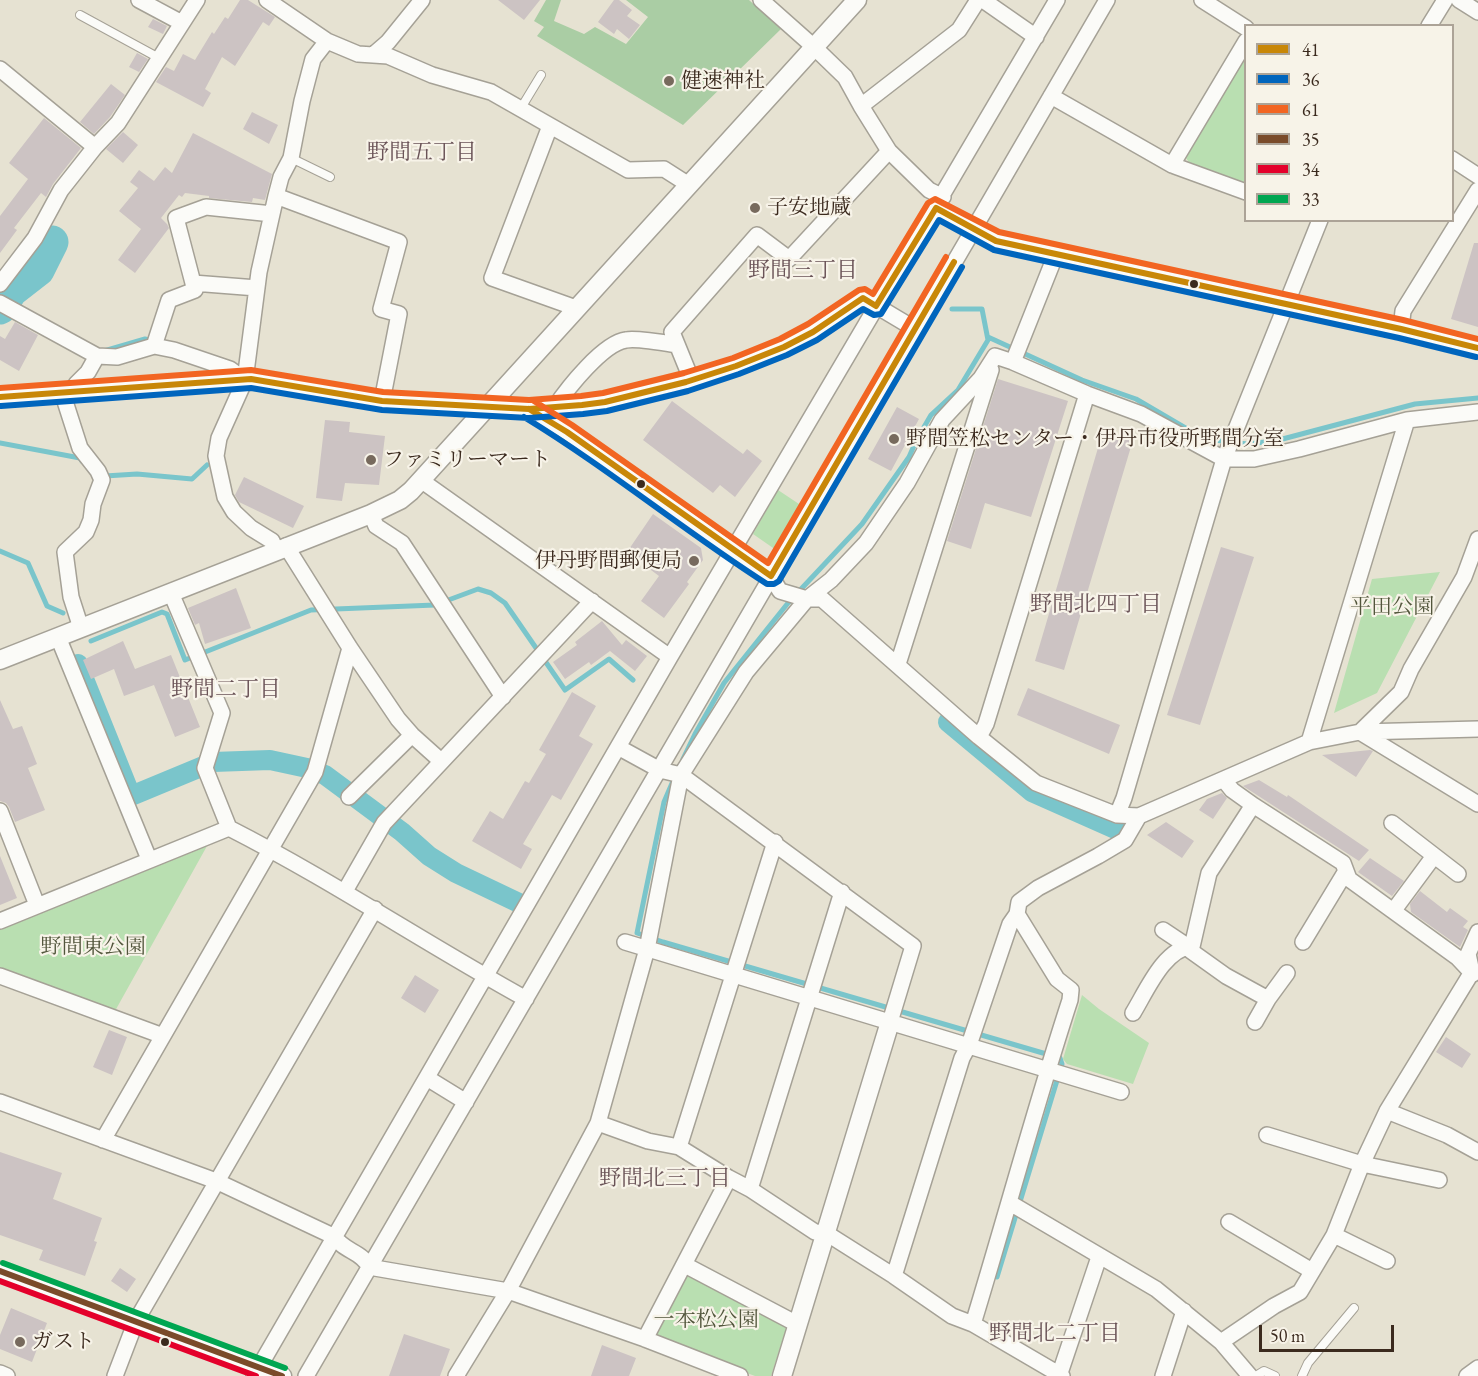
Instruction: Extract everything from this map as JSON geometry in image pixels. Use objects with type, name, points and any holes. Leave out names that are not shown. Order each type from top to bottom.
[{"type":"street","points":[[139,0],[182,22]]},
{"type":"street","points":[[0,284],[34,238],[61,190],[95,147],[118,123],[139,93],[197,0]]},
{"type":"street","points":[[267,0],[327,41],[358,54],[388,56],[432,75],[491,92],[628,170],[664,169],[689,185]]},
{"type":"street","points":[[373,55],[388,42],[422,0]]},
{"type":"street","points":[[761,0],[814,46],[845,77],[890,151],[939,202],[974,229],[996,241],[1401,329],[1478,348]]},
{"type":"street","points":[[0,660],[371,514],[400,500],[422,481],[856,0]]},
{"type":"street","points":[[861,106],[959,30],[978,0]]},
{"type":"street","points":[[983,0],[1036,37]]},
{"type":"street","points":[[257,1372],[670,657],[1058,0]]},
{"type":"street","points":[[1202,0],[1244,27]]},
{"type":"street","points":[[1430,24],[1445,0]]},
{"type":"street","points":[[1459,0],[1478,12]]},
{"type":"street","points":[[306,1376],[974,229],[1104,1]]},
{"type":"street","points":[[327,41],[313,59],[291,158],[281,177],[276,196],[257,288],[245,380],[219,438],[216,456],[218,473],[225,497],[234,512],[251,528],[281,548],[398,719],[441,761]]},
{"type":"street","points":[[1172,165],[1244,43]]},
{"type":"street","points":[[0,69],[95,147]]},
{"type":"street","points":[[1051,96],[1172,165],[1244,192]]},
{"type":"street","points":[[550,126],[492,278],[576,308]]},
{"type":"street","points":[[692,381],[672,332],[757,235],[789,259],[890,151]]},
{"type":"street","points":[[1454,160],[1478,176]]},
{"type":"street","points":[[1401,329],[1404,311],[1478,190]]},
{"type":"street","points":[[276,196],[399,242],[381,309],[399,314],[382,401]]},
{"type":"street","points":[[153,346],[169,300],[195,290],[176,218],[206,207],[272,214]]},
{"type":"street","points":[[1117,815],[1124,798],[1224,459],[1319,222]]},
{"type":"street","points":[[1013,362],[1056,254]]},
{"type":"street","points":[[193,283],[257,288]]},
{"type":"street","points":[[0,397],[245,380],[382,401],[529,409],[605,402],[692,381],[784,346],[813,332],[863,298],[915,329]]},
{"type":"street","points":[[2,304],[97,356],[117,357],[153,346],[174,350],[230,369],[245,380]]},
{"type":"street","points":[[555,407],[563,394],[592,362],[608,349],[625,340],[677,345]]},
{"type":"street","points":[[69,392],[88,372],[97,356]]},
{"type":"street","points":[[995,356],[1141,414],[1224,459],[1265,457],[1407,420],[1478,412]]},
{"type":"street","points":[[456,1376],[508,1291],[598,1124],[647,948],[681,775],[746,672],[798,596],[831,580],[866,543],[907,483],[942,420],[981,378],[995,356]]},
{"type":"street","points":[[898,664],[995,356]]},
{"type":"street","points":[[69,392],[80,448],[98,471],[102,480],[86,532],[65,552],[70,597],[81,628]]},
{"type":"street","points":[[979,737],[986,724],[1087,394]]},
{"type":"street","points":[[529,409],[567,432],[771,576],[780,591],[822,599],[979,737],[1036,783],[1117,815],[1139,816],[1310,742],[1360,732],[1478,729]]},
{"type":"street","points":[[1310,742],[1407,420]]},
{"type":"street","points":[[422,481],[670,657]]},
{"type":"street","points":[[371,514],[376,526],[402,543],[503,697]]},
{"type":"street","points":[[1360,732],[1401,692],[1411,669],[1464,577],[1478,539]]},
{"type":"street","points":[[171,593],[222,713],[205,768],[229,828],[345,891],[526,999]]},
{"type":"street","points":[[345,891],[384,823],[592,601]]},
{"type":"street","points":[[58,637],[149,860]]},
{"type":"street","points":[[103,1140],[315,772],[350,648]]},
{"type":"street","points":[[1360,732],[1478,804]]},
{"type":"street","points":[[351,795],[412,735]]},
{"type":"street","points":[[618,747],[660,770],[681,775],[775,842],[913,946],[782,1376]]},
{"type":"street","points":[[1224,780],[1232,790],[1253,805],[1343,862],[1349,879],[1458,958],[1475,975]]},
{"type":"street","points":[[1253,805],[1209,873],[1190,946],[1191,951],[1226,976],[1268,999]]},
{"type":"street","points":[[0,811],[37,905]]},
{"type":"street","points":[[894,1276],[963,1058],[1010,924],[1017,914],[1019,902],[1038,888],[1125,840],[1139,816]]},
{"type":"street","points":[[1392,823],[1458,874]]},
{"type":"street","points":[[0,921],[229,828]]},
{"type":"street","points":[[680,1148],[775,842]]},
{"type":"street","points":[[1394,910],[1434,856]]},
{"type":"street","points":[[1303,942],[1346,871]]},
{"type":"street","points":[[750,1189],[842,892]]},
{"type":"street","points":[[115,1376],[136,1321],[375,909]]},
{"type":"street","points":[[974,1324],[1047,1070],[1070,1000],[1071,990],[1057,980],[1017,914]]},
{"type":"street","points":[[1163,930],[1190,946]]},
{"type":"street","points":[[1475,975],[1468,954],[1478,932]]},
{"type":"street","points":[[625,942],[1121,1092]]},
{"type":"street","points":[[1134,1013],[1169,957],[1181,947],[1190,946]]},
{"type":"street","points":[[1255,1022],[1287,973]]},
{"type":"street","points":[[1221,1342],[1274,1306],[1300,1292],[1334,1235],[1362,1164],[1387,1111],[1475,975]]},
{"type":"street","points":[[0,976],[163,1036]]},
{"type":"street","points":[[427,1078],[466,1102]]},
{"type":"street","points":[[0,1102],[216,1181],[334,1237],[339,1245],[366,1259],[369,1268]]},
{"type":"street","points":[[1387,1111],[1447,1136],[1478,1152]]},
{"type":"street","points":[[598,1124],[648,1142],[680,1148],[729,1179],[750,1189],[815,1232],[826,1233],[952,1316],[974,1324],[1060,1375],[1099,1257]]},
{"type":"street","points":[[1268,1135],[1362,1164],[1439,1180]]},
{"type":"street","points":[[645,1339],[729,1179]]},
{"type":"street","points":[[1010,1203],[1156,1289],[1221,1342],[1250,1376]]},
{"type":"street","points":[[1229,1222],[1312,1271]]},
{"type":"street","points":[[1334,1235],[1387,1261]]},
{"type":"street","points":[[685,1265],[797,1324]]},
{"type":"street","points":[[369,1268],[508,1291],[645,1339],[740,1376]]},
{"type":"street","points":[[0,1271],[136,1321],[257,1372],[282,1376]]},
{"type":"street","points":[[1163,1376],[1184,1311]]},
{"type":"street","points":[[1467,1376],[1478,1368]]},
{"type":"street","points":[[0,1373],[7,1376]]},
{"type":"lane","points":[[81,15],[159,58]]},
{"type":"lane","points":[[521,108],[541,75]]},
{"type":"lane","points":[[291,158],[330,177]]},
{"type":"lane","points":[[1302,1376],[1308,1363],[1354,1308]]},
{"type":"lane","points":[[1256,1376],[1264,1371],[1275,1376]]},
{"type":"green space","name":"健速神社","points":[[546,0],[561,0],[554,21],[584,34],[595,27],[626,44],[648,17],[626,0],[749,0],[781,29],[683,125],[537,36],[544,27],[534,21]]},
{"type":"green space","points":[[1244,60],[1244,184],[1190,164],[1186,158]]},
{"type":"green space","points":[[778,490],[802,506],[776,550],[753,534]]},
{"type":"green space","name":"平田公園","points":[[1440,572],[1377,693],[1334,713],[1372,579]]},
{"type":"green space","name":"野間東公園","points":[[207,846],[115,1011],[0,968],[0,930]]},
{"type":"green space","points":[[1082,995],[1149,1043],[1133,1084],[1067,1064],[1063,1059]]},
{"type":"green space","name":"一本松公園","points":[[693,1275],[784,1323],[786,1329],[771,1376],[755,1376],[659,1340],[656,1334],[687,1276]]},
{"type":"building","points":[[240,0],[248,0],[275,17],[269,26],[263,22],[235,66],[222,57],[205,89],[211,93],[203,107],[156,82],[166,67],[174,71],[183,54],[195,60],[212,32],[214,34],[225,17],[228,19]]},
{"type":"building","points":[[498,0],[540,0],[524,20]]},
{"type":"building","points":[[614,0],[619,0],[632,10],[627,16],[640,25],[629,39],[617,29],[614,34],[598,22]]},
{"type":"building","points":[[153,19],[167,26],[163,34],[148,27]]},
{"type":"building","points":[[137,53],[148,59],[139,72],[129,67]]},
{"type":"building","points":[[111,84],[125,95],[110,117],[94,134],[80,122]]},
{"type":"building","points":[[252,112],[278,125],[269,144],[243,129]]},
{"type":"building","points":[[44,118],[81,148],[53,184],[46,197],[41,193],[14,228],[17,230],[0,253],[0,216],[28,179],[9,163]]},
{"type":"building","points":[[123,132],[138,145],[123,163],[106,149]]},
{"type":"building","points":[[193,133],[272,174],[265,200],[253,198],[252,202],[185,193],[182,197],[179,195],[161,218],[169,228],[135,273],[118,260],[141,229],[119,211],[138,188],[130,182],[139,170],[154,181],[165,167],[172,173]]},
{"type":"building","points":[[1474,243],[1478,243],[1478,327],[1451,319]]},
{"type":"building","points":[[15,322],[38,335],[19,371],[0,360],[0,336],[5,339]]},
{"type":"building","points":[[998,379],[1068,401],[1031,517],[985,503],[971,549],[947,541]]},
{"type":"building","points":[[672,401],[743,454],[747,449],[762,461],[735,497],[720,485],[713,493],[643,440]]},
{"type":"building","name":"野間笠松センター・伊丹市役所野間分室","points":[[897,407],[919,419],[891,471],[868,459]]},
{"type":"building","points":[[325,420],[350,422],[349,432],[385,436],[379,485],[345,483],[342,501],[316,498]]},
{"type":"building","points":[[1103,431],[1133,440],[1064,670],[1035,661]]},
{"type":"building","points":[[244,477],[304,506],[293,528],[239,502],[235,495]]},
{"type":"building","points":[[653,514],[701,548],[703,560],[664,618],[641,601],[659,576],[627,552]]},
{"type":"building","points":[[1221,547],[1254,557],[1200,725],[1167,715]]},
{"type":"building","points":[[236,588],[251,628],[205,644],[199,623],[195,625],[188,608]]},
{"type":"building","points":[[602,621],[622,645],[626,640],[647,656],[635,671],[610,651],[591,665],[589,662],[565,679],[553,662],[577,645],[575,642]]},
{"type":"building","points":[[123,641],[135,669],[171,655],[200,727],[175,737],[154,685],[124,696],[114,669],[91,679],[83,660]]},
{"type":"building","points":[[1028,688],[1120,725],[1109,754],[1017,715]]},
{"type":"building","points":[[572,692],[596,706],[579,736],[593,744],[561,800],[552,795],[523,844],[532,849],[521,869],[472,841],[490,811],[503,819],[525,781],[529,783],[546,754],[539,750]]},
{"type":"building","points":[[0,700],[13,729],[22,726],[37,764],[28,768],[45,810],[15,822],[9,807],[0,801]]},
{"type":"building","points":[[1373,751],[1356,777],[1322,755]]},
{"type":"building","points":[[1259,780],[1287,797],[1288,795],[1369,850],[1359,861],[1243,786]]},
{"type":"building","points":[[1222,793],[1227,798],[1213,819],[1199,810],[1207,799]]},
{"type":"building","points":[[1166,822],[1194,841],[1182,858],[1147,835]]},
{"type":"building","points":[[0,856],[17,898],[0,905]]},
{"type":"building","points":[[1370,858],[1404,881],[1392,896],[1358,872]]},
{"type":"building","points":[[1420,891],[1447,912],[1450,908],[1468,921],[1463,927],[1468,930],[1460,947],[1411,912],[1410,904]]},
{"type":"building","points":[[415,975],[439,990],[425,1013],[401,998]]},
{"type":"building","points":[[109,1030],[127,1037],[112,1075],[93,1067]]},
{"type":"building","points":[[1446,1037],[1471,1054],[1462,1068],[1436,1052]]},
{"type":"building","points":[[0,1152],[62,1173],[53,1199],[102,1218],[94,1241],[97,1242],[85,1276],[39,1260],[43,1250],[0,1235]]},
{"type":"building","points":[[120,1268],[136,1279],[127,1292],[111,1281]]},
{"type":"building","name":"ガスト","points":[[11,1308],[47,1323],[32,1362],[0,1349],[0,1335]]},
{"type":"building","points":[[404,1334],[450,1349],[440,1376],[389,1376]]},
{"type":"building","points":[[602,1345],[636,1358],[629,1376],[591,1376]]},
{"type":"waterway","points":[[0,308],[11,291],[38,270],[52,242]]},
{"type":"waterway","points":[[683,759],[724,683],[788,603],[862,524],[909,457],[931,415],[958,390],[988,340],[982,309],[952,309]]},
{"type":"waterway","points":[[988,337],[1082,380],[1136,399],[1194,433],[1215,440],[1247,444],[1275,441],[1415,404],[1478,398]]},
{"type":"waterway","points":[[104,351],[145,339],[153,341]]},
{"type":"waterway","points":[[0,443],[80,458],[82,461]]},
{"type":"waterway","points":[[105,476],[137,474],[192,479],[207,465]]},
{"type":"waterway","points":[[0,551],[28,563],[47,606],[63,613]]},
{"type":"waterway","points":[[91,641],[162,612],[167,614],[185,660],[311,610],[435,605],[478,589],[491,593],[505,603],[565,690],[609,659],[633,680]]},
{"type":"waterway","points":[[78,664],[131,796],[213,762],[270,760],[307,768],[325,775],[402,832],[429,856],[456,873],[519,903]]},
{"type":"waterway","points":[[948,722],[1032,792],[1120,831]]},
{"type":"waterway","points":[[673,781],[664,802],[637,933],[1060,1058],[1062,1064],[997,1277]]},
{"type":"transit line","name":"61","points":[[0,388],[251,370],[383,392],[529,400],[603,393],[733,358],[780,339],[808,324],[859,290],[865,289],[873,294],[928,203],[935,199],[999,232],[1403,320],[1478,339]]},
{"type":"transit line","name":"41","points":[[0,397],[251,379],[382,401],[529,409],[605,402],[686,382],[784,347],[813,332],[863,298],[876,306],[936,208],[996,241],[1401,329],[1478,348]]},
{"type":"transit line","name":"36","points":[[1,406],[251,388],[382,410],[529,418],[607,411],[688,391],[787,355],[817,340],[863,309],[874,315],[881,314],[939,220],[994,250],[1399,338],[1476,357]]},
{"type":"transit line","name":"61","points":[[534,401],[572,425],[768,563],[946,257]]},
{"type":"transit line","name":"41","points":[[529,409],[567,432],[771,576],[954,262]]},
{"type":"transit line","name":"36","points":[[524,417],[586,457],[736,564],[767,584],[774,584],[779,581],[962,267]]},
{"type":"transit line","name":"33","points":[[3,1263],[285,1368]]},
{"type":"transit line","name":"35","points":[[0,1271],[282,1376]]},
{"type":"transit line","name":"34","points":[[0,1281],[256,1376]]},
{"type":"place","name":"健速神社","points":[[669,81]]},
{"type":"place","name":"子安地蔵","points":[[755,208]]},
{"type":"place","name":"野間笠松センター・伊丹市役所野間分室","points":[[894,439]]},
{"type":"place","name":"ファミリーマート","points":[[371,460]]},
{"type":"place","name":"伊丹野間郵便局","points":[[694,561]]},
{"type":"place","name":"ガスト","points":[[20,1342]]},
{"type":"district","name":"野間五丁目","points":[[422,153]]},
{"type":"district","name":"野間三丁目","points":[[803,271]]},
{"type":"district","name":"野間北四丁目","points":[[1096,605]]},
{"type":"district","name":"野間二丁目","points":[[226,690]]},
{"type":"district","name":"野間北三丁目","points":[[665,1179]]},
{"type":"district","name":"野間北二丁目","points":[[1055,1334]]}]
